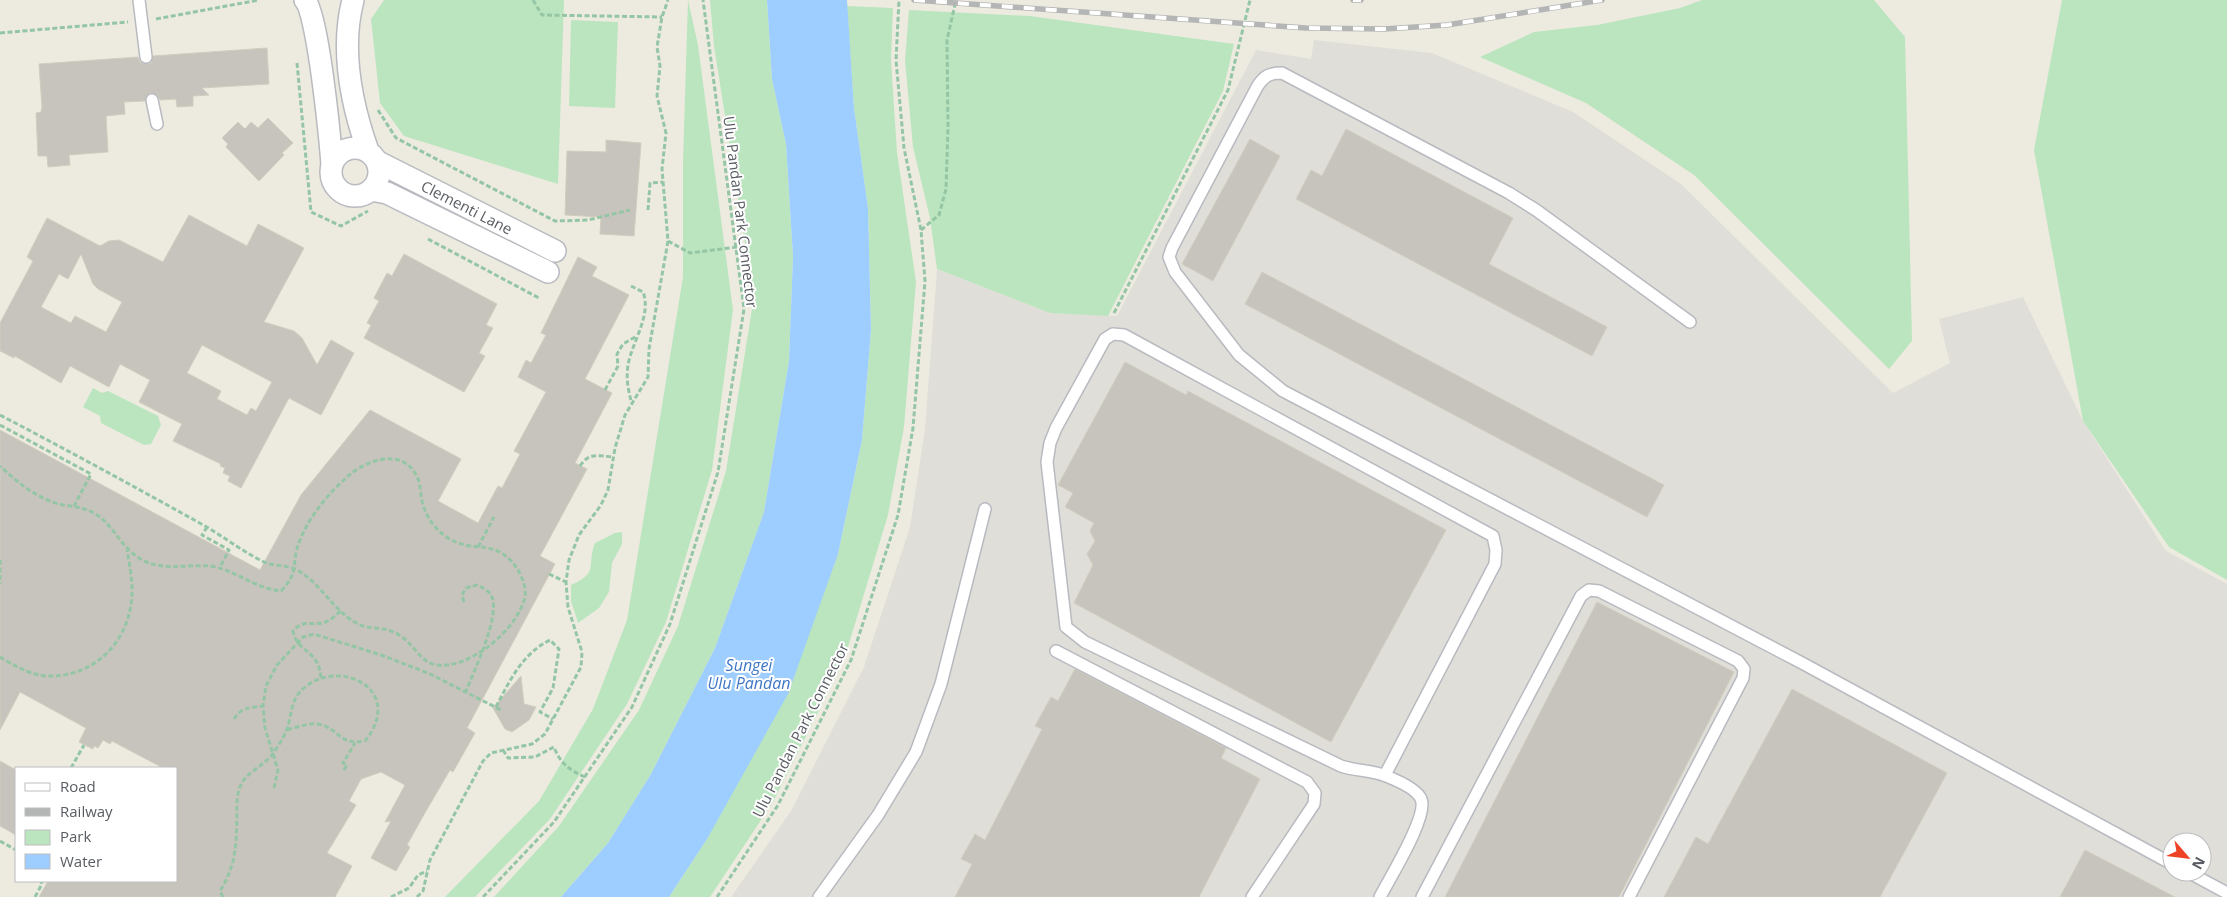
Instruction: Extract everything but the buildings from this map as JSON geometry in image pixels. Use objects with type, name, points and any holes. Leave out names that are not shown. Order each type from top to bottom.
[{"type":"street","name":"Clementi Lane","points":[[305,0],[310,5],[316,32],[330,137],[332,181],[343,193],[357,196],[371,190],[387,194],[548,272]]},
{"type":"street","points":[[353,0],[347,31],[350,84],[358,122],[373,157],[379,177],[371,190]]},
{"type":"street","name":"Clementi Lane","points":[[332,164],[340,152],[354,147],[555,251]]},
{"type":"lane","points":[[139,0],[146,57]]},
{"type":"lane","points":[[1690,322],[1544,216],[1509,193],[1282,73],[1271,73],[1263,78],[1257,87],[1169,257],[1175,272],[1239,355],[1283,391],[1802,663],[2162,859]]},
{"type":"lane","points":[[152,100],[157,124]]},
{"type":"lane","points":[[1380,897],[1420,820],[1423,806],[1421,798],[1416,793],[1385,775],[1351,770],[1341,766],[1085,642],[1066,627],[1048,462],[1049,452],[1056,428],[1105,339],[1114,334],[1124,335],[1492,536],[1496,550],[1495,564],[1385,775]]},
{"type":"lane","points":[[819,897],[878,814],[916,752],[941,684],[985,509]]},
{"type":"lane","points":[[1422,897],[1581,596],[1589,590],[1599,591],[1730,656],[1738,661],[1744,669],[1743,678],[1630,897]]},
{"type":"lane","points":[[1056,651],[1307,782],[1315,793],[1314,804],[1252,897]]},
{"type":"lane","points":[[2207,882],[2227,893]]},
{"type":"path","points":[[533,0],[542,15],[662,17]]},
{"type":"path","points":[[417,897],[423,891],[430,860],[483,761],[491,753],[532,744],[545,734],[581,667],[582,652],[568,607],[566,582],[569,560],[579,535],[601,505],[608,490],[613,457],[625,415],[648,377],[649,349],[668,241],[662,170],[666,132],[657,96],[660,66],[657,47],[662,17],[668,0]]},
{"type":"path","name":"Ulu Pandan Park Connector","points":[[483,897],[554,822],[632,707],[670,624],[718,472],[744,310],[703,0]]},
{"type":"path","name":"Ulu Pandan Park Connector","points":[[717,897],[778,805],[851,660],[898,516],[913,428],[926,281],[921,230],[903,138],[896,60],[899,0]]},
{"type":"path","points":[[921,230],[939,215],[946,189],[947,40],[956,0]]},
{"type":"path","points":[[1114,313],[1228,90],[1250,0]]},
{"type":"path","points":[[375,104],[396,138],[556,221],[588,220],[630,210]]},
{"type":"path","points":[[648,210],[650,183],[663,182]]},
{"type":"path","points":[[668,241],[690,253],[737,247]]},
{"type":"path","points":[[631,286],[643,292],[646,300],[638,336],[628,364],[627,385],[632,404]]},
{"type":"path","points":[[605,390],[618,366],[617,354],[623,344],[638,336]]},
{"type":"path","points":[[0,415],[207,527],[264,562],[296,568],[315,582],[340,611],[362,626],[388,630],[401,637],[419,657],[431,664],[447,666],[466,660],[484,649],[510,625],[526,599],[523,578],[512,561],[494,549],[460,545],[440,534],[429,518],[422,502],[419,479],[411,467],[397,458],[379,460],[348,476],[322,503],[301,537],[294,559],[296,568],[292,579],[281,591],[264,589],[211,566],[158,567],[140,559],[127,550],[109,524],[92,512],[74,506],[51,502],[21,485],[0,466]]},
{"type":"path","points":[[0,425],[91,474],[74,506]]},
{"type":"path","points":[[580,466],[585,458],[592,455],[613,457]]},
{"type":"path","points":[[478,547],[494,517]]},
{"type":"path","points":[[207,527],[202,535],[229,550],[219,569]]},
{"type":"path","points":[[0,657],[18,667],[45,676],[78,673],[102,660],[122,634],[131,604],[131,573],[127,550]]},
{"type":"path","points":[[0,560],[0,584]]},
{"type":"path","points":[[549,574],[566,582]]},
{"type":"path","points":[[464,602],[462,595],[466,588],[477,585],[488,590],[493,598],[492,620],[484,649],[466,691]]},
{"type":"path","points":[[321,678],[320,668],[315,656],[296,642],[293,632],[298,625],[306,622],[315,625],[324,624],[332,620],[340,611]]},
{"type":"path","points":[[274,788],[278,770],[266,728],[263,706],[266,686],[277,665],[296,642],[303,637],[314,634],[339,641],[428,673],[501,710]]},
{"type":"path","points":[[496,707],[515,672],[535,648],[550,640],[559,649],[553,688],[540,712],[553,719]]},
{"type":"path","points":[[224,897],[220,891],[231,874],[236,853],[237,798],[240,786],[245,778],[273,753],[287,730],[298,695],[309,684],[321,678],[341,676],[359,680],[374,692],[380,711],[375,729],[366,741],[354,743],[343,739],[332,729],[318,724],[301,725],[287,730]]},
{"type":"path","points":[[234,719],[238,711],[243,708],[263,706]]},
{"type":"path","points":[[344,770],[347,765],[343,763],[354,743]]},
{"type":"path","points":[[73,767],[84,745]]},
{"type":"path","points":[[503,750],[508,758],[535,757],[554,747],[559,760],[571,771],[585,777]]},
{"type":"path","points":[[0,841],[15,849]]},
{"type":"path","points":[[391,897],[408,888],[418,875],[428,870]]},
{"type":"path","points":[[35,897],[41,882]]},
{"type":"shaded area","points":[[1314,40],[1432,53],[1573,112],[1681,184],[1893,393],[1950,363],[1939,319],[2023,297],[2083,421],[2166,551],[2227,584],[2227,897],[731,897],[791,811],[864,667],[910,527],[925,429],[937,269],[1050,313],[1117,316],[1256,50],[1311,59]]},
{"type":"green space","points":[[384,0],[564,0],[558,184],[404,136],[380,103],[371,19]]},
{"type":"green space","points":[[688,0],[698,45],[733,310],[712,470],[666,622],[627,704],[550,819],[475,897],[445,897],[539,801],[593,709],[627,620],[683,277],[683,161]]},
{"type":"green space","points":[[710,0],[767,0],[772,79],[786,144],[793,257],[789,361],[764,512],[715,648],[651,774],[608,843],[561,897],[494,897],[559,826],[639,710],[678,626],[726,471],[752,309],[745,243],[714,46]]},
{"type":"green space","points":[[1702,0],[1874,0],[1905,37],[1912,341],[1889,369],[1694,175],[1586,103],[1480,57],[1534,32],[1597,25],[1680,8]]},
{"type":"green space","points":[[2062,0],[2227,0],[2227,580],[2169,547],[2083,421],[2034,150]]},
{"type":"green space","points":[[847,6],[893,8],[891,60],[897,152],[916,282],[904,427],[888,515],[844,660],[773,802],[710,897],[669,897],[707,839],[838,554],[862,440],[871,330],[868,208],[854,108]]},
{"type":"green space","points":[[909,10],[1030,16],[1234,44],[1223,91],[1108,316],[1050,313],[937,269],[930,218],[913,147],[905,61]]},
{"type":"green space","points":[[571,20],[618,22],[615,108],[569,106]]},
{"type":"green space","points":[[93,388],[102,393],[108,391],[158,416],[161,425],[151,444],[144,445],[101,423],[100,416],[83,407]]},
{"type":"green space","points":[[622,532],[622,544],[612,563],[609,592],[599,608],[578,623],[571,601],[571,585],[589,572],[595,543],[615,533]]},
{"type":"water","name":"Sungei Ulu Pandan","points":[[767,0],[847,0],[854,108],[868,208],[871,330],[862,440],[838,554],[788,694],[707,839],[669,897],[561,897],[608,843],[651,774],[715,648],[764,512],[789,361],[793,257],[786,144],[772,79]]},
{"type":"railway","points":[[914,0],[1306,28],[1384,29],[1447,25],[1602,0]]},
{"type":"railway","points":[[1353,0],[1361,0]]}]
